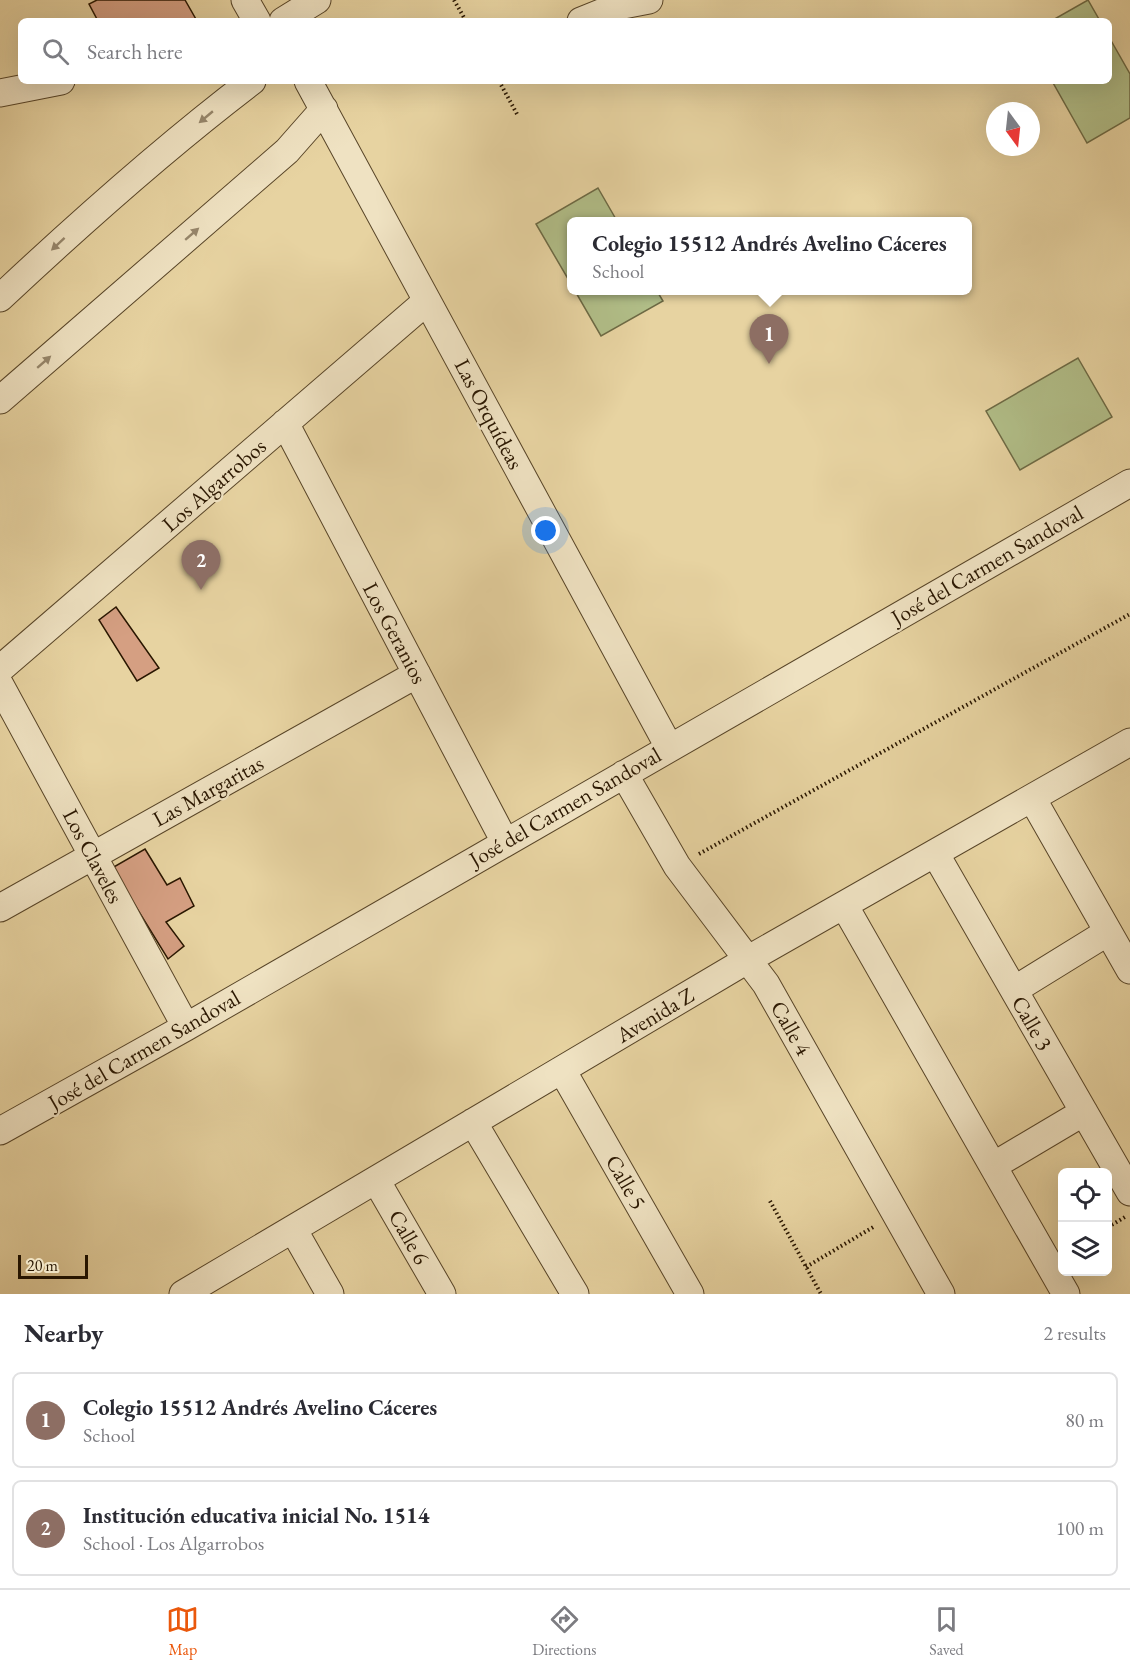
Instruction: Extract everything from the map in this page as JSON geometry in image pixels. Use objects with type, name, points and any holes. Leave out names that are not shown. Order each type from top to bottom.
[{"type":"street","points":[[245,0],[255,18]]},
{"type":"street","points":[[289,18],[317,0]]},
{"type":"street","points":[[587,18],[616,3],[649,0]]},
{"type":"street","points":[[0,93],[46,84]]},
{"type":"street","points":[[0,298],[99,205],[248,84]]},
{"type":"street","name":"Las Orquídeas","points":[[310,84],[669,747]]},
{"type":"street","points":[[0,400],[287,151],[324,109]]},
{"type":"street","name":"Los Algarrobos","points":[[0,669],[427,301]]},
{"type":"street","name":"Los Geranios","points":[[285,423],[505,842]]},
{"type":"street","name":"José del Carmen Sandoval","points":[[0,1131],[186,1027],[1130,483]]},
{"type":"street","name":"Las Margaritas","points":[[0,908],[417,674]]},
{"type":"street","name":"Los Claveles","points":[[0,685],[186,1027]]},
{"type":"street","name":"Avenida Z","points":[[191,1292],[292,1229],[747,960],[1032,798],[1127,751]]},
{"type":"street","name":"Calle 4","points":[[624,774],[677,866],[766,984],[941,1294]]},
{"type":"street","points":[[1032,798],[1130,969]]},
{"type":"street","name":"Calle 3","points":[[935,853],[1130,1192]]},
{"type":"street","points":[[844,905],[1066,1294]]},
{"type":"street","points":[[1014,990],[1108,932]]},
{"type":"street","name":"Calle 5","points":[[562,1070],[690,1294]]},
{"type":"street","points":[[993,1166],[1084,1112]]},
{"type":"street","points":[[473,1122],[574,1294]]},
{"type":"street","name":"Calle 6","points":[[376,1180],[442,1294]]},
{"type":"street","points":[[292,1229],[330,1294]]},
{"type":"path","points":[[454,0],[464,18]]},
{"type":"path","points":[[501,84],[517,114]]},
{"type":"path","points":[[677,866],[1130,614]]},
{"type":"path","points":[[770,1201],[821,1294]]},
{"type":"path","points":[[806,1268],[896,1214]]},
{"type":"path","points":[[1112,1224],[1130,1214]]},
{"type":"green space","points":[[1088,0],[1098,18],[1056,18]]},
{"type":"green space","points":[[1112,42],[1130,74],[1130,118],[1087,143],[1054,84],[1112,84]]},
{"type":"green space","points":[[598,188],[615,217],[567,217],[567,277],[536,224]]},
{"type":"green space","points":[[577,295],[659,295],[663,301],[601,336]]},
{"type":"green space","points":[[1078,358],[1112,417],[1020,470],[986,411]]},
{"type":"building","points":[[97,0],[185,0],[195,18],[96,18],[89,4]]},
{"type":"building","points":[[116,607],[159,668],[137,681],[99,620]]},
{"type":"building","points":[[145,849],[167,885],[180,878],[194,906],[166,922],[184,946],[168,959],[112,868]]},
{"type":"place","name":"Colegio 15512 Andrés Avelino Cáceres","points":[[769,364]]},
{"type":"place","name":"Institución educativa inicial No. 1514","points":[[201,590]]}]
